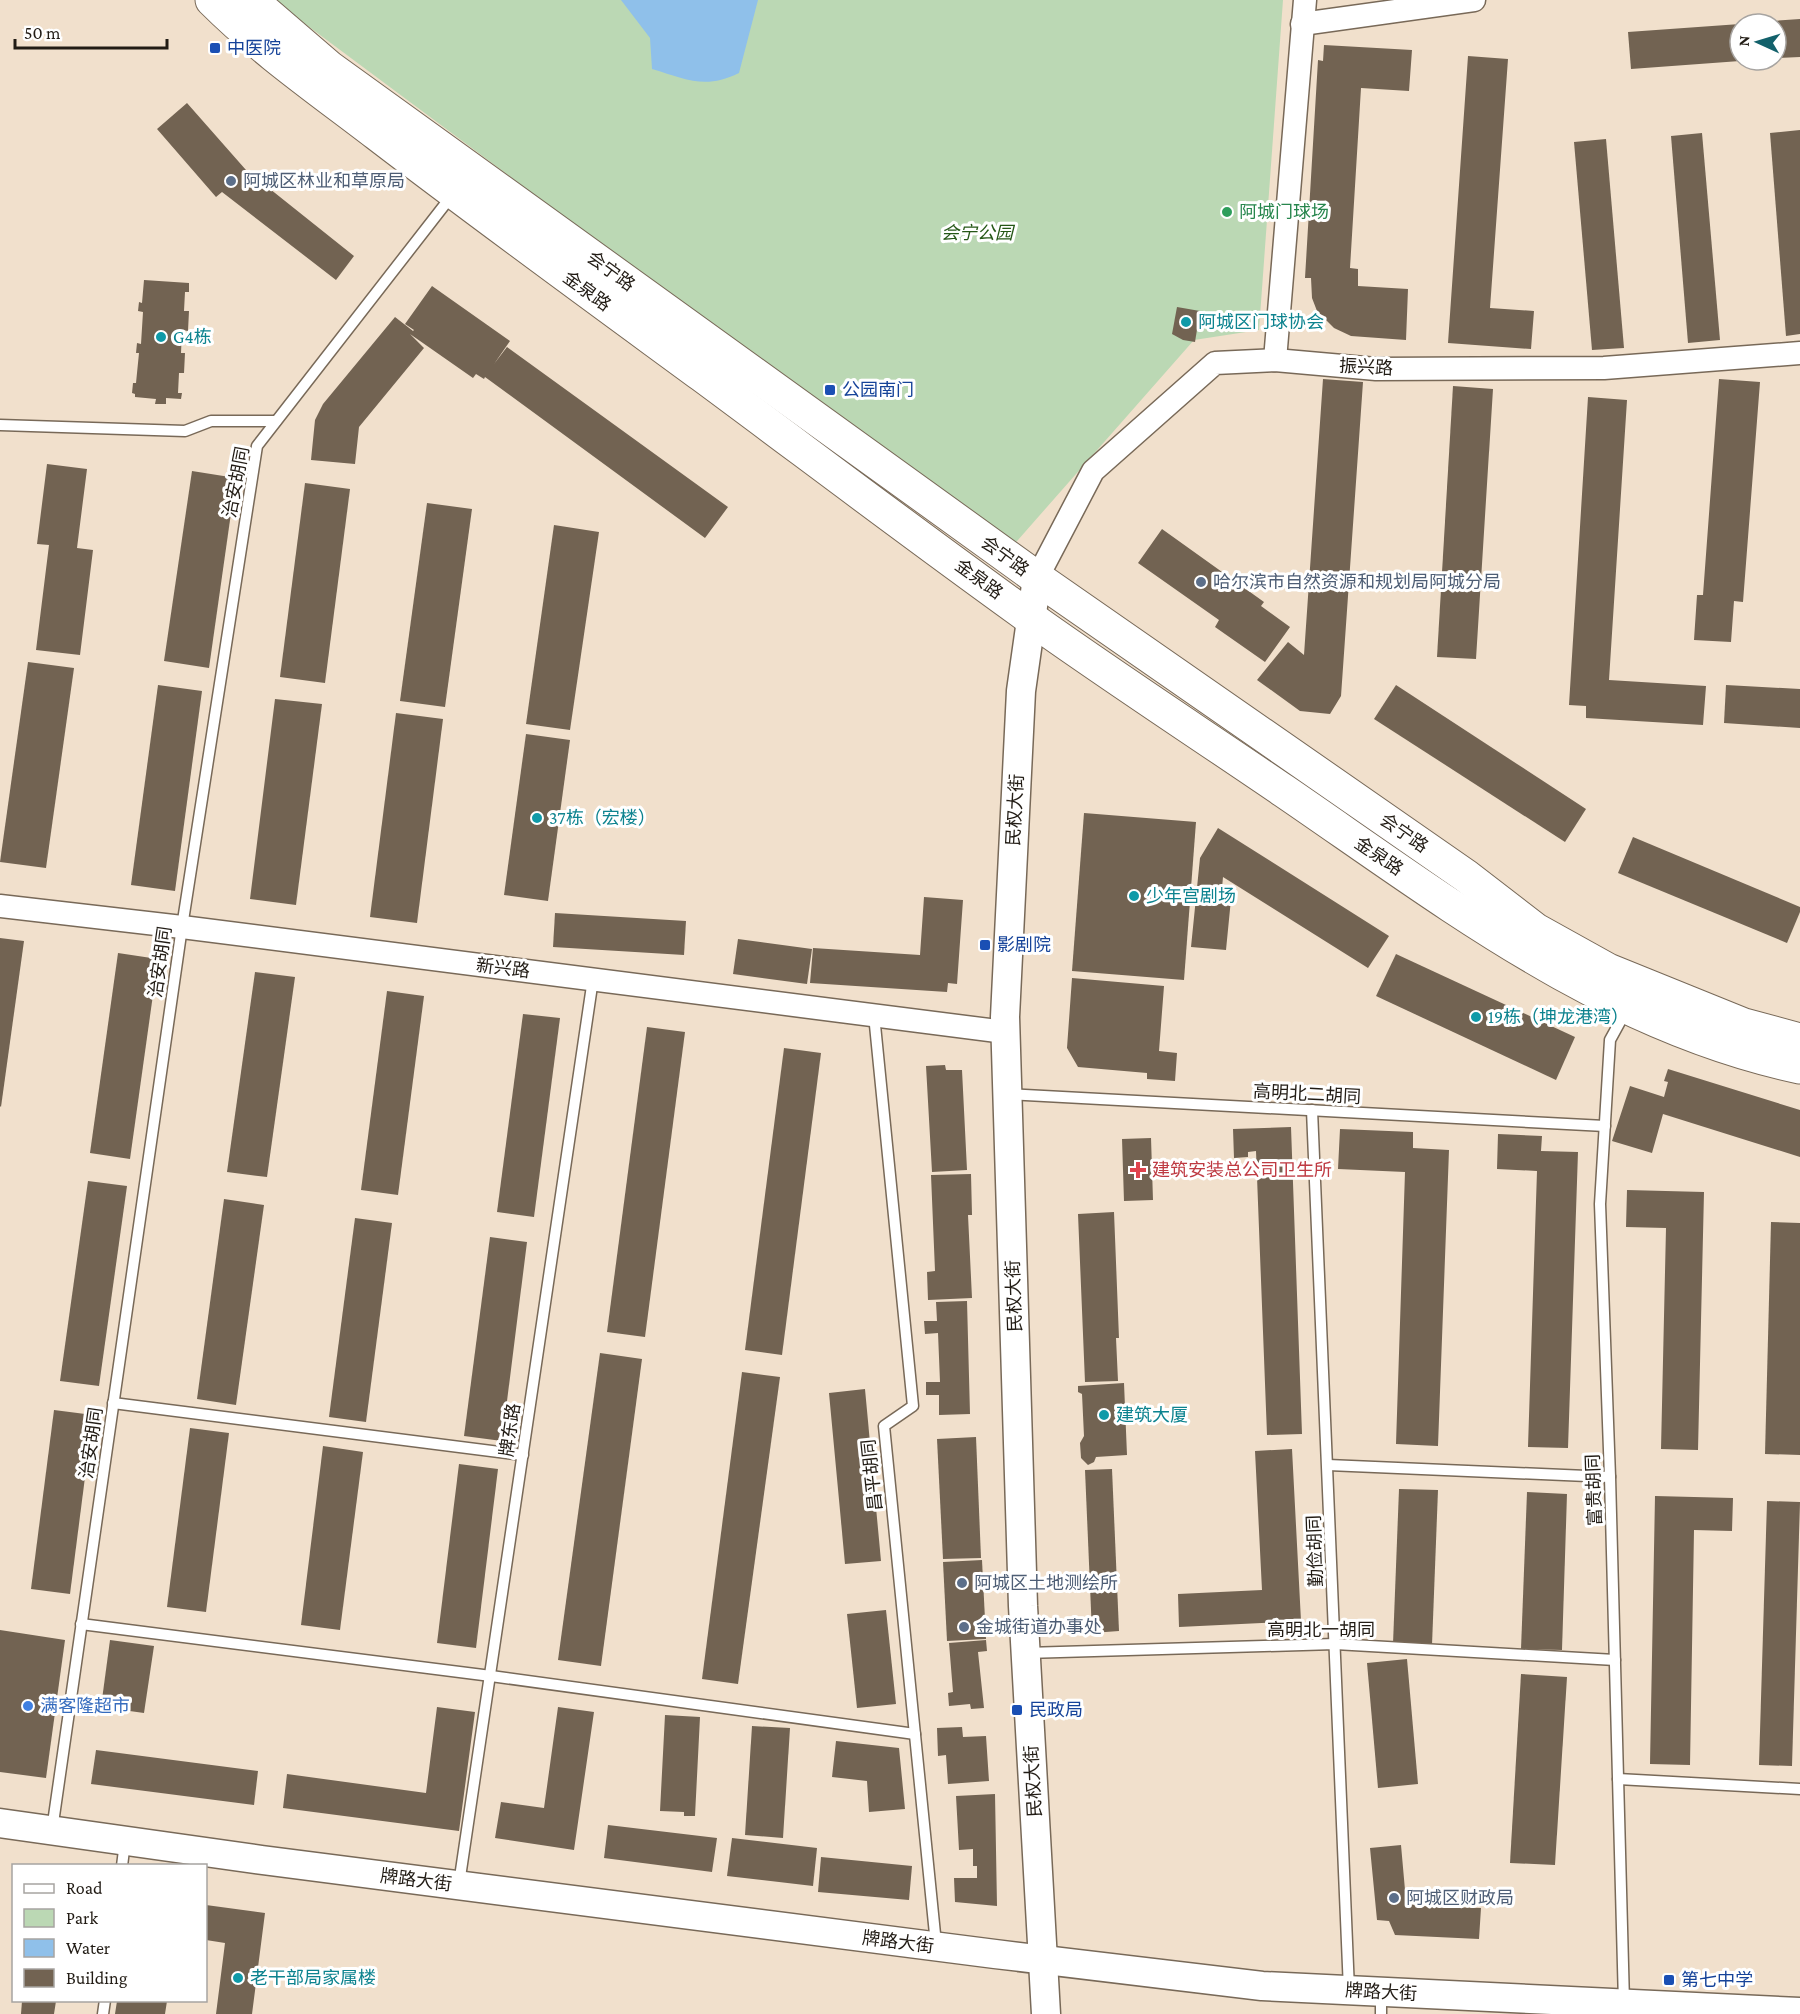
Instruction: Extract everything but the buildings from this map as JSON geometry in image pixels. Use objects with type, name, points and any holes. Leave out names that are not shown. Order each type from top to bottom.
[{"type":"main road","name":"金泉路","points":[[212,0],[277,58],[463,181],[1031,618],[1492,933],[1580,985],[1634,996],[1703,1040],[1766,1060],[1800,1067]]},
{"type":"main road","name":"会宁路","points":[[251,0],[463,181],[1466,876],[1536,930],[1608,970],[1634,996],[1800,1040]]},
{"type":"street","points":[[1275,360],[1305,0]]},
{"type":"street","points":[[1302,24],[1474,0]]},
{"type":"street","name":"振兴路","points":[[1037,578],[1093,471],[1215,363],[1275,360],[1376,369],[1604,368],[1800,353]]},
{"type":"street","name":"民权大街","points":[[1037,578],[1021,691],[1005,1032],[1026,1653],[1046,2014]]},
{"type":"street","name":"新兴路","points":[[0,906],[182,927],[1005,1032]]},
{"type":"street","name":"牌路大街","points":[[0,1823],[51,1830],[124,1853],[459,1885],[937,1947],[1262,1986],[1349,1990],[1381,2003],[1623,2004],[1794,2013]]},
{"type":"lane","name":"治安胡同","points":[[51,1830],[182,927],[257,446],[463,181]]},
{"type":"lane","points":[[0,425],[185,431],[211,421],[276,421]]},
{"type":"lane","name":"牌东路","points":[[459,1885],[593,980]]},
{"type":"lane","name":"富贵胡同","points":[[1623,2004],[1610,1477],[1600,1204],[1610,1040],[1634,996]]},
{"type":"lane","name":"昌平胡同","points":[[873,1015],[913,1406],[884,1426],[937,1947]]},
{"type":"lane","name":"高明北二胡同","points":[[1007,1094],[1605,1126]]},
{"type":"lane","name":"勤俭胡同","points":[[1312,1110],[1349,1990]]},
{"type":"lane","points":[[113,1403],[523,1455]]},
{"type":"lane","points":[[1328,1465],[1610,1477]]},
{"type":"lane","points":[[81,1624],[491,1676],[915,1734]]},
{"type":"lane","name":"高明北一胡同","points":[[1026,1653],[1335,1644],[1615,1660]]},
{"type":"lane","points":[[1618,1779],[1800,1789]]},
{"type":"green space","name":"会宁公园","points":[[273,0],[1283,0],[1259,330],[1194,340],[1010,549]]},
{"type":"water","points":[[621,0],[758,0],[739,73],[716,81],[705,82],[652,69],[650,38]]},
{"type":"place","name":"中医院","points":[[215,48]]},
{"type":"place","name":"阿城区林业和草原局","points":[[231,181]]},
{"type":"place","name":"阿城门球场","points":[[1227,212]]},
{"type":"place","name":"阿城区门球协会","points":[[1186,322]]},
{"type":"place","name":"G4栋","points":[[161,337]]},
{"type":"place","name":"公园南门","points":[[830,390]]},
{"type":"place","name":"哈尔滨市自然资源和规划局阿城分局","points":[[1201,582]]},
{"type":"place","name":"37栋（宏楼）","points":[[537,818]]},
{"type":"place","name":"少年宫剧场","points":[[1134,896]]},
{"type":"place","name":"影剧院","points":[[985,945]]},
{"type":"place","name":"19栋（坤龙港湾）","points":[[1476,1017]]},
{"type":"place","name":"建筑安装总公司卫生所","points":[[1138,1170]]},
{"type":"place","name":"建筑大厦","points":[[1104,1415]]},
{"type":"place","name":"阿城区土地测绘所","points":[[962,1583]]},
{"type":"place","name":"金城街道办事处","points":[[964,1627]]},
{"type":"place","name":"满客隆超市","points":[[28,1706]]},
{"type":"place","name":"民政局","points":[[1017,1710]]},
{"type":"place","name":"阿城区财政局","points":[[1394,1898]]},
{"type":"place","name":"老干部局家属楼","points":[[238,1978]]},
{"type":"place","name":"第七中学","points":[[1669,1980]]}]
